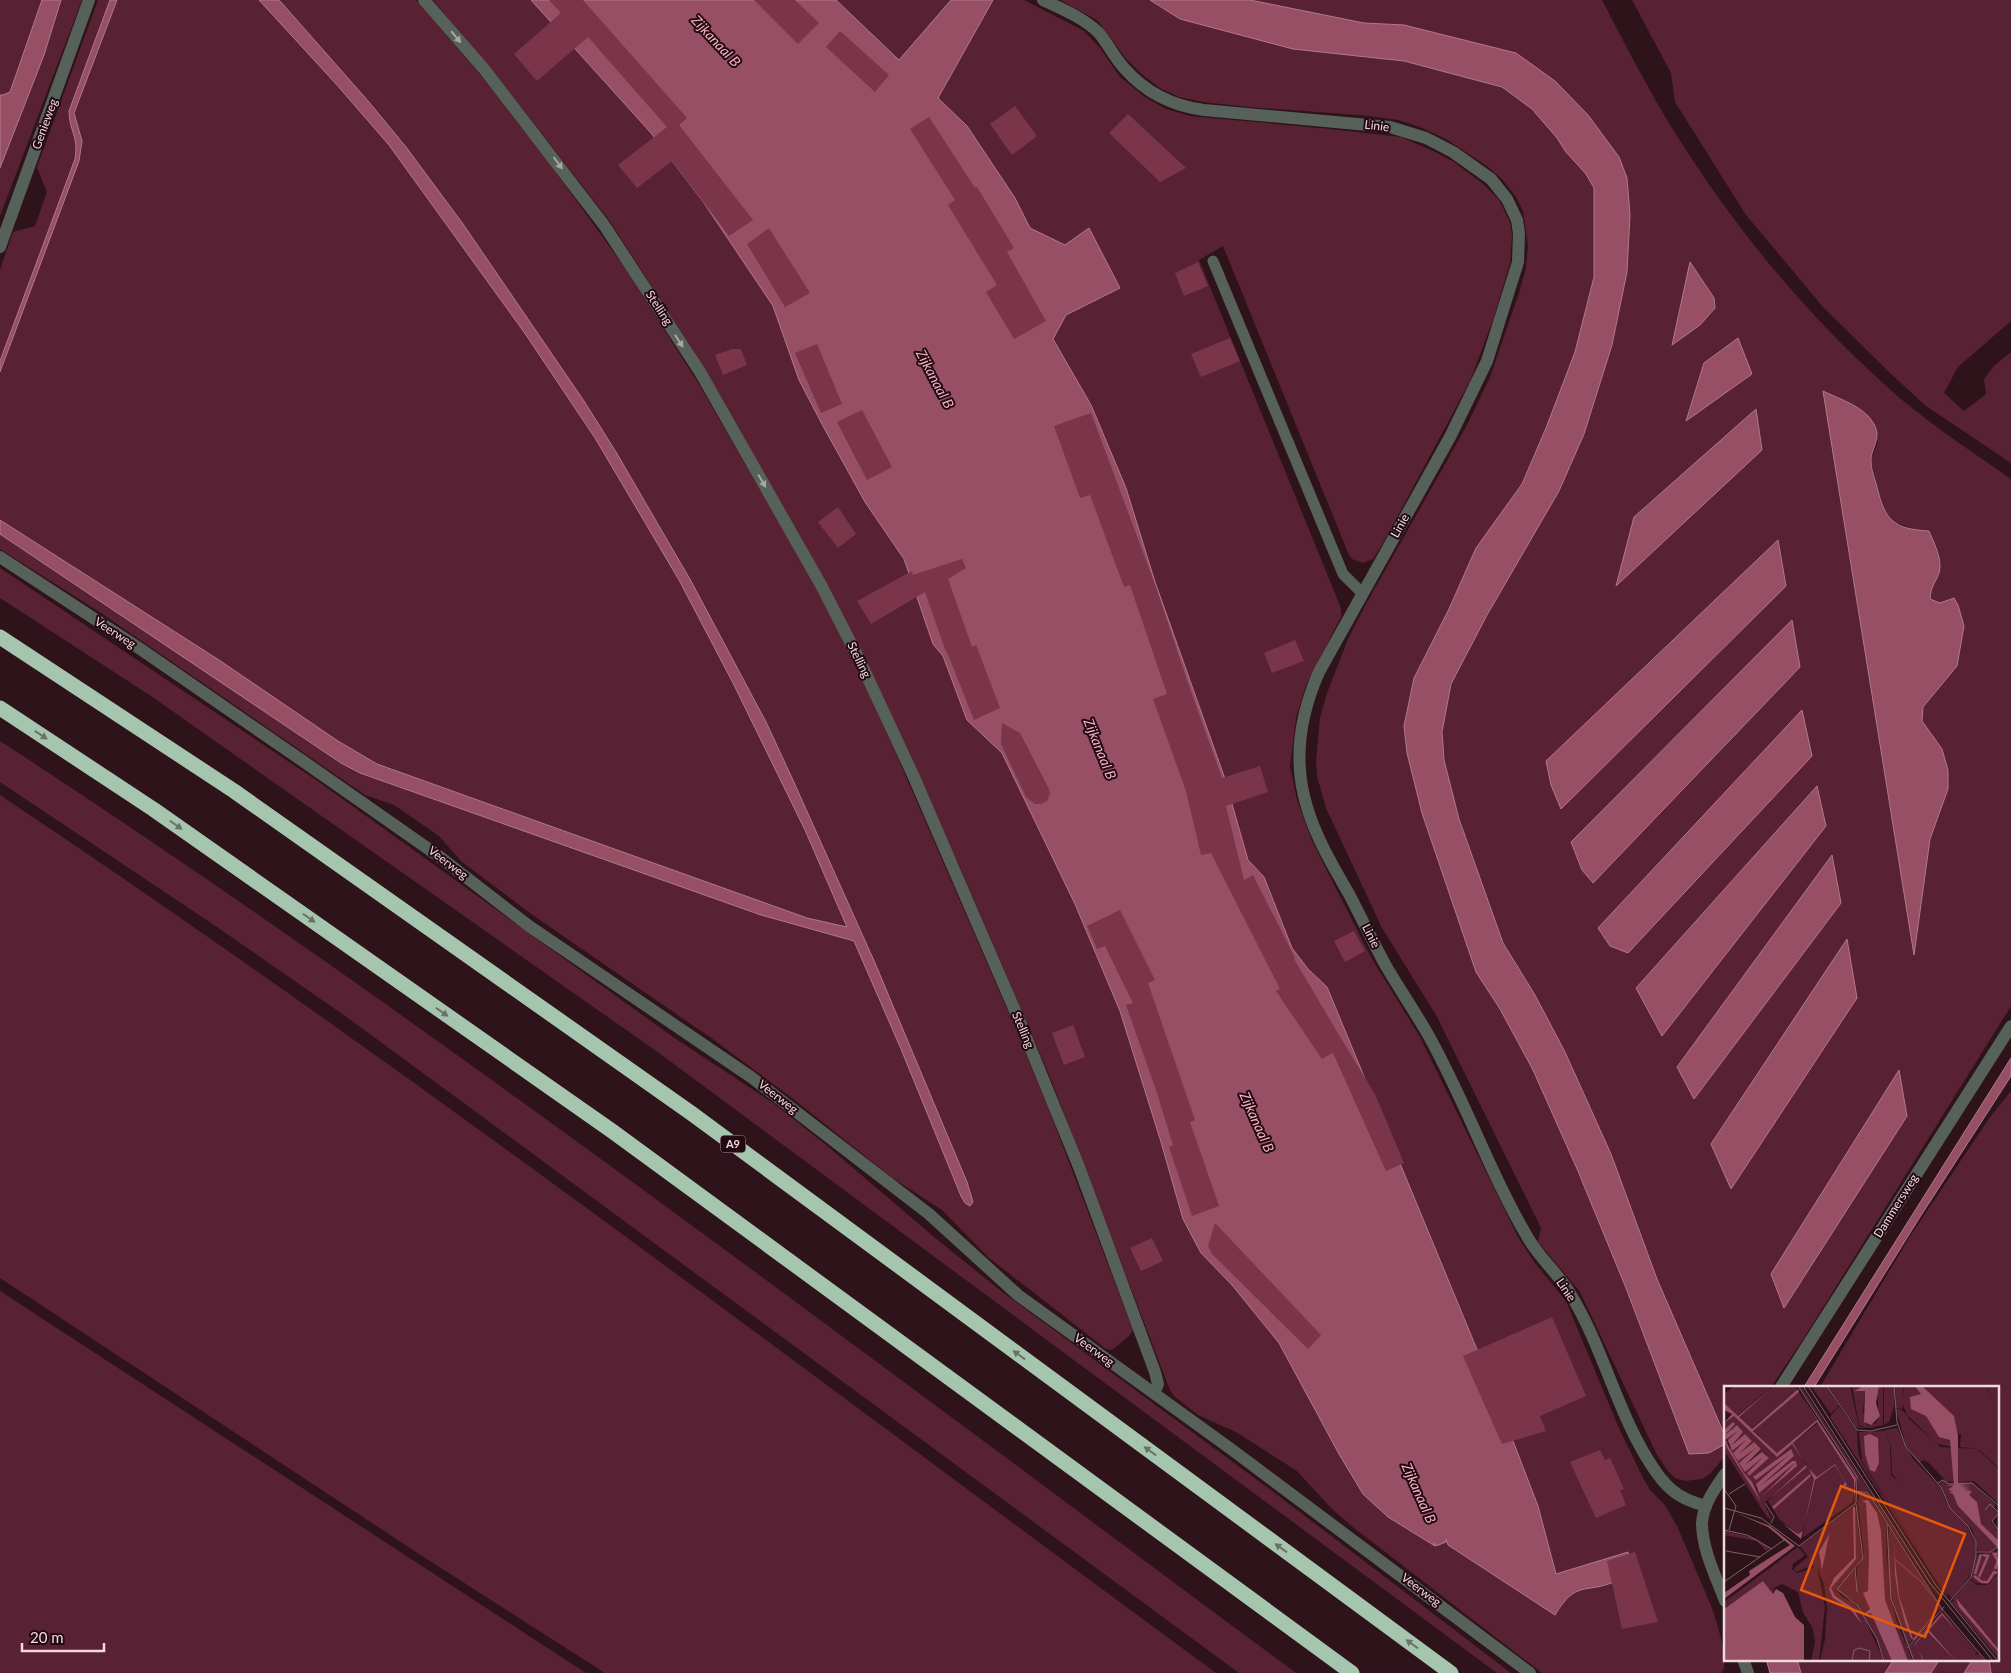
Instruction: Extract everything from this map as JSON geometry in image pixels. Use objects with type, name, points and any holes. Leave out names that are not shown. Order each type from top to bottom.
[{"type":"highway","name":"A9","points":[[0,637],[234,791],[691,1113],[1451,1673]]},
{"type":"highway","points":[[0,708],[153,809],[612,1131],[1352,1673]]},
{"type":"street","name":"Genieweg","points":[[0,247],[90,0]]},
{"type":"street","name":"Stelling","points":[[424,0],[484,69],[604,225],[700,372],[821,585],[859,659],[910,767],[1038,1065],[1092,1198],[1155,1372],[1158,1384],[1154,1393]]},
{"type":"street","name":"Linie","points":[[1043,0],[1090,25],[1100,34],[1119,62],[1135,79],[1152,92],[1173,102],[1186,107],[1382,126],[1409,132],[1453,152],[1482,171],[1500,189],[1513,210],[1519,233],[1518,262],[1487,361],[1450,437],[1319,672],[1307,702],[1303,721],[1299,764],[1300,778],[1307,807],[1320,841],[1386,964],[1432,1042],[1527,1237],[1570,1293],[1582,1314],[1625,1417],[1646,1457],[1670,1488],[1687,1501],[1706,1506]]},
{"type":"street","name":"Veerweg","points":[[0,557],[139,648],[310,766],[440,857],[529,926],[752,1076],[929,1214],[1018,1295],[1424,1592],[1530,1673]]},
{"type":"street","name":"Dammersweg","points":[[1782,1386],[2011,1026]]},
{"type":"street","points":[[1724,1476],[1706,1506],[1702,1522],[1704,1539],[1724,1598]]},
{"type":"street","points":[[1743,1660],[1748,1673]]},
{"type":"lane","points":[[1213,260],[1343,574],[1362,593]]},
{"type":"shaded area","points":[[0,0],[82,0],[0,216]]},
{"type":"shaded area","points":[[98,0],[416,0],[478,72],[549,163],[623,265],[700,386],[811,578],[856,665],[1017,1032],[1049,1110],[1133,1330],[1129,1336],[1112,1350],[1106,1349],[988,1257],[942,1210],[891,1177],[796,1101],[714,1040],[534,916],[462,862],[439,836],[394,805],[365,795],[101,613],[0,549],[0,270],[13,232],[35,226],[47,192],[37,167]]},
{"type":"shaded area","points":[[433,0],[1024,0],[1084,31],[1100,48],[1120,77],[1145,97],[1166,109],[1190,116],[1401,137],[1454,162],[1482,183],[1499,200],[1510,222],[1512,236],[1510,263],[1494,317],[1470,381],[1385,540],[1373,559],[1363,563],[1352,559],[1349,555],[1223,246],[1199,260],[1341,608],[1341,617],[1306,685],[1296,718],[1290,766],[1297,800],[1312,841],[1372,959],[1420,1037],[1518,1237],[1534,1262],[1566,1301],[1618,1426],[1643,1478],[1650,1490],[1664,1504],[1677,1526],[1712,1608],[1718,1627],[1725,1660],[1724,1669],[1721,1673],[1542,1673],[1354,1528],[1332,1509],[1297,1471],[1236,1432],[1198,1415],[1174,1396],[1170,1390],[1050,1077],[958,863],[696,355],[609,220],[507,89]]},
{"type":"shaded area","points":[[1060,0],[1602,0],[1657,103],[1681,142],[1732,217],[1789,287],[1851,353],[1914,410],[2011,479],[2011,1006],[1804,1338],[1772,1386],[1724,1386],[1724,1457],[1710,1474],[1702,1479],[1685,1481],[1675,1478],[1667,1470],[1656,1453],[1580,1292],[1538,1242],[1541,1228],[1436,1015],[1382,928],[1326,808],[1317,776],[1316,761],[1320,718],[1327,693],[1348,639],[1466,427],[1490,377],[1526,268],[1528,246],[1523,211],[1516,197],[1503,180],[1487,166],[1446,139],[1420,127],[1399,120],[1370,116],[1248,107],[1203,102],[1179,97],[1160,88],[1127,60],[1097,20]],"holes":[[[1739,339],[1686,420],[1704,363]],[[1824,392],[1878,441],[1871,461],[1882,506],[1891,521],[1916,530],[1939,571],[1931,587],[1930,599],[1940,603],[1957,666],[1923,707],[1922,721],[1942,749],[1948,789],[1930,839],[1914,953]],[[1778,540],[1786,586],[1561,809]],[[1792,620],[1593,883],[1592,883],[1582,870],[1571,842]],[[1817,787],[1826,826],[1662,1036],[1636,988]],[[1832,856],[1694,1099],[1677,1067]]]},
{"type":"shaded area","points":[[1632,0],[2011,0],[2011,321],[1958,367],[1944,393],[1964,411],[1986,394],[1984,379],[1993,367],[2011,352],[2011,463],[1926,406],[1890,373],[1823,307],[1746,215],[1675,102],[1671,73]]},
{"type":"shaded area","points":[[0,568],[319,782],[673,1037],[773,1103],[1001,1291],[1280,1497],[1511,1673],[1497,1673],[659,1053],[151,696],[0,598]]},
{"type":"shaded area","points":[[0,741],[246,906],[489,1078],[793,1299],[1296,1673],[1239,1673],[348,1018],[217,927],[0,782]]},
{"type":"shaded area","points":[[0,795],[155,900],[461,1117],[764,1338],[1216,1673],[605,1673],[416,1552],[0,1278]]},
{"type":"shaded area","points":[[2011,1091],[2011,1673],[1991,1673],[1989,1660],[1998,1660],[1998,1386],[1821,1386],[1909,1238],[1990,1117]]},
{"type":"shaded area","points":[[0,1291],[586,1673],[0,1673]]},
{"type":"shaded area","points":[[1797,1660],[1859,1660],[1860,1662],[1861,1660],[1893,1660],[1885,1673],[1801,1673]]},
{"type":"shaded area","points":[[1939,1660],[1972,1660],[1964,1673],[1931,1673]]},
{"type":"water","points":[[42,0],[61,0],[44,55],[0,168],[0,95],[10,92]]},
{"type":"water","points":[[110,0],[117,0],[74,113],[82,141],[79,161],[0,372],[0,361],[75,159],[76,145],[70,124],[69,111]]},
{"type":"water","points":[[259,0],[279,0],[406,147],[463,224],[584,401],[616,452],[691,581],[766,722],[875,963],[967,1182],[973,1202],[970,1206],[965,1203],[961,1196],[901,1049],[854,941],[761,915],[360,773],[341,763],[0,534],[0,520],[219,660],[338,741],[377,764],[807,918],[847,927],[805,830],[733,683],[679,580],[595,438],[524,332],[389,145]]},
{"type":"water","name":"Zijkanaal B","points":[[531,0],[836,0],[899,60],[951,0],[993,0],[938,98],[967,126],[1015,198],[1030,228],[1065,245],[1089,228],[1120,288],[1066,315],[1053,339],[1091,405],[1126,488],[1155,582],[1224,776],[1248,860],[1264,877],[1292,948],[1308,969],[1327,987],[1488,1376],[1538,1506],[1556,1574],[1628,1552],[1635,1569],[1614,1582],[1575,1592],[1562,1604],[1555,1615],[1448,1545],[1446,1539],[1446,1542],[1436,1546],[1434,1543],[1435,1546],[1388,1517],[1363,1494],[1339,1454],[1279,1343],[1232,1285],[1201,1253],[1183,1219],[1120,1011],[1075,904],[1002,753],[967,720],[943,656],[933,644],[904,559],[865,502],[799,380],[773,306],[704,203],[651,133]]},
{"type":"water","points":[[1150,0],[1250,0],[1364,23],[1404,25],[1516,53],[1555,81],[1588,115],[1619,157],[1627,178],[1630,215],[1627,272],[1612,345],[1584,434],[1559,491],[1487,615],[1451,684],[1442,732],[1444,760],[1459,819],[1503,943],[1535,995],[1565,1052],[1611,1154],[1657,1279],[1724,1434],[1724,1445],[1709,1453],[1689,1454],[1626,1288],[1578,1171],[1533,1070],[1500,1009],[1476,972],[1422,813],[1407,753],[1404,726],[1414,678],[1449,609],[1476,548],[1522,484],[1575,352],[1594,277],[1594,188],[1586,174],[1532,109],[1502,87],[1404,61],[1293,49],[1180,19]]},
{"type":"water","points":[[1690,262],[1714,298],[1715,308],[1700,325],[1672,345]]},
{"type":"water","points":[[1738,338],[1752,374],[1686,421],[1704,363]]},
{"type":"water","points":[[1823,391],[1858,408],[1874,424],[1877,439],[1871,456],[1871,464],[1884,508],[1893,521],[1899,525],[1929,531],[1940,563],[1939,573],[1932,588],[1930,599],[1940,603],[1954,598],[1964,626],[1957,666],[1923,707],[1922,721],[1942,749],[1948,770],[1948,789],[1930,839],[1914,955]]},
{"type":"water","points":[[1756,409],[1762,450],[1616,586],[1634,517]]},
{"type":"water","points":[[1778,540],[1786,586],[1561,809],[1551,785],[1546,761]]},
{"type":"water","points":[[1792,620],[1800,667],[1593,883],[1582,870],[1571,842]]},
{"type":"water","points":[[1802,710],[1812,756],[1628,953],[1610,946],[1598,928]]},
{"type":"water","points":[[1817,786],[1826,826],[1662,1036],[1636,988]]},
{"type":"water","points":[[1832,855],[1841,903],[1694,1099],[1677,1067]]},
{"type":"water","points":[[1847,939],[1857,998],[1731,1189],[1711,1144]]},
{"type":"water","points":[[2011,1058],[2011,1076],[1815,1386],[1805,1386]]},
{"type":"water","points":[[1899,1070],[1907,1116],[1784,1308],[1771,1274]]},
{"type":"water","points":[[1766,1660],[1797,1660],[1801,1673],[1770,1673]]},
{"type":"water","points":[[1893,1660],[1939,1660],[1931,1673],[1885,1673]]},
{"type":"water","points":[[1972,1660],[1989,1660],[1991,1673],[1964,1673]]},
{"type":"building","points":[[549,0],[583,0],[687,118],[679,125],[753,220],[729,236],[672,161],[637,188],[618,165],[667,127],[588,37],[537,81],[514,54],[561,13]]},
{"type":"building","points":[[754,0],[795,0],[819,23],[798,44]]},
{"type":"building","points":[[840,31],[889,75],[875,92],[826,47]]},
{"type":"building","points":[[1015,106],[1037,136],[1012,155],[990,124]]},
{"type":"building","points":[[1128,114],[1186,168],[1160,182],[1109,133]]},
{"type":"building","points":[[929,117],[975,188],[977,187],[1014,248],[1007,252],[1046,321],[1014,339],[986,292],[997,285],[948,205],[955,200],[910,129]]},
{"type":"building","points":[[769,228],[810,293],[785,307],[747,244]]},
{"type":"building","points":[[1198,262],[1208,286],[1184,296],[1175,273]]},
{"type":"building","points":[[1230,338],[1240,361],[1201,377],[1191,354]]},
{"type":"building","points":[[817,344],[842,404],[821,413],[795,353]]},
{"type":"building","points":[[732,349],[741,349],[747,365],[723,375],[715,355]]},
{"type":"building","points":[[862,410],[892,467],[867,480],[837,422]]},
{"type":"building","points":[[1091,413],[1156,587],[1222,778],[1260,766],[1268,792],[1226,806],[1244,880],[1253,875],[1294,959],[1375,1094],[1404,1163],[1386,1171],[1333,1053],[1322,1059],[1276,991],[1280,989],[1211,853],[1201,855],[1186,791],[1153,699],[1167,694],[1130,585],[1124,587],[1090,495],[1080,498],[1054,426]]},
{"type":"building","points":[[838,507],[856,534],[838,548],[818,522]]},
{"type":"building","points":[[962,559],[966,568],[948,579],[972,647],[976,645],[1000,708],[974,720],[946,652],[925,592],[871,624],[857,601],[912,571],[913,575]]},
{"type":"building","points":[[1295,640],[1304,661],[1272,673],[1264,653]]},
{"type":"building","points":[[1002,723],[1020,733],[1049,789],[1050,794],[1047,801],[1035,804],[1026,797],[1001,744]]},
{"type":"building","points":[[1120,910],[1155,980],[1148,983],[1195,1120],[1190,1122],[1219,1206],[1192,1216],[1169,1147],[1173,1145],[1157,1093],[1126,1005],[1133,1003],[1105,946],[1097,949],[1087,926]]},
{"type":"building","points":[[1354,931],[1365,951],[1345,962],[1334,941]]},
{"type":"building","points":[[1073,1025],[1085,1057],[1064,1065],[1052,1033]]},
{"type":"building","points":[[1215,1223],[1321,1335],[1308,1349],[1212,1254],[1208,1246]]},
{"type":"building","points":[[1152,1238],[1163,1261],[1141,1271],[1130,1248]]},
{"type":"building","points":[[1552,1317],[1586,1396],[1540,1416],[1546,1431],[1502,1444],[1463,1356]]},
{"type":"building","points":[[1600,1450],[1605,1460],[1610,1458],[1624,1489],[1620,1490],[1626,1505],[1596,1518],[1570,1462]]},
{"type":"building","points":[[1635,1552],[1658,1622],[1622,1629],[1607,1561]]}]
